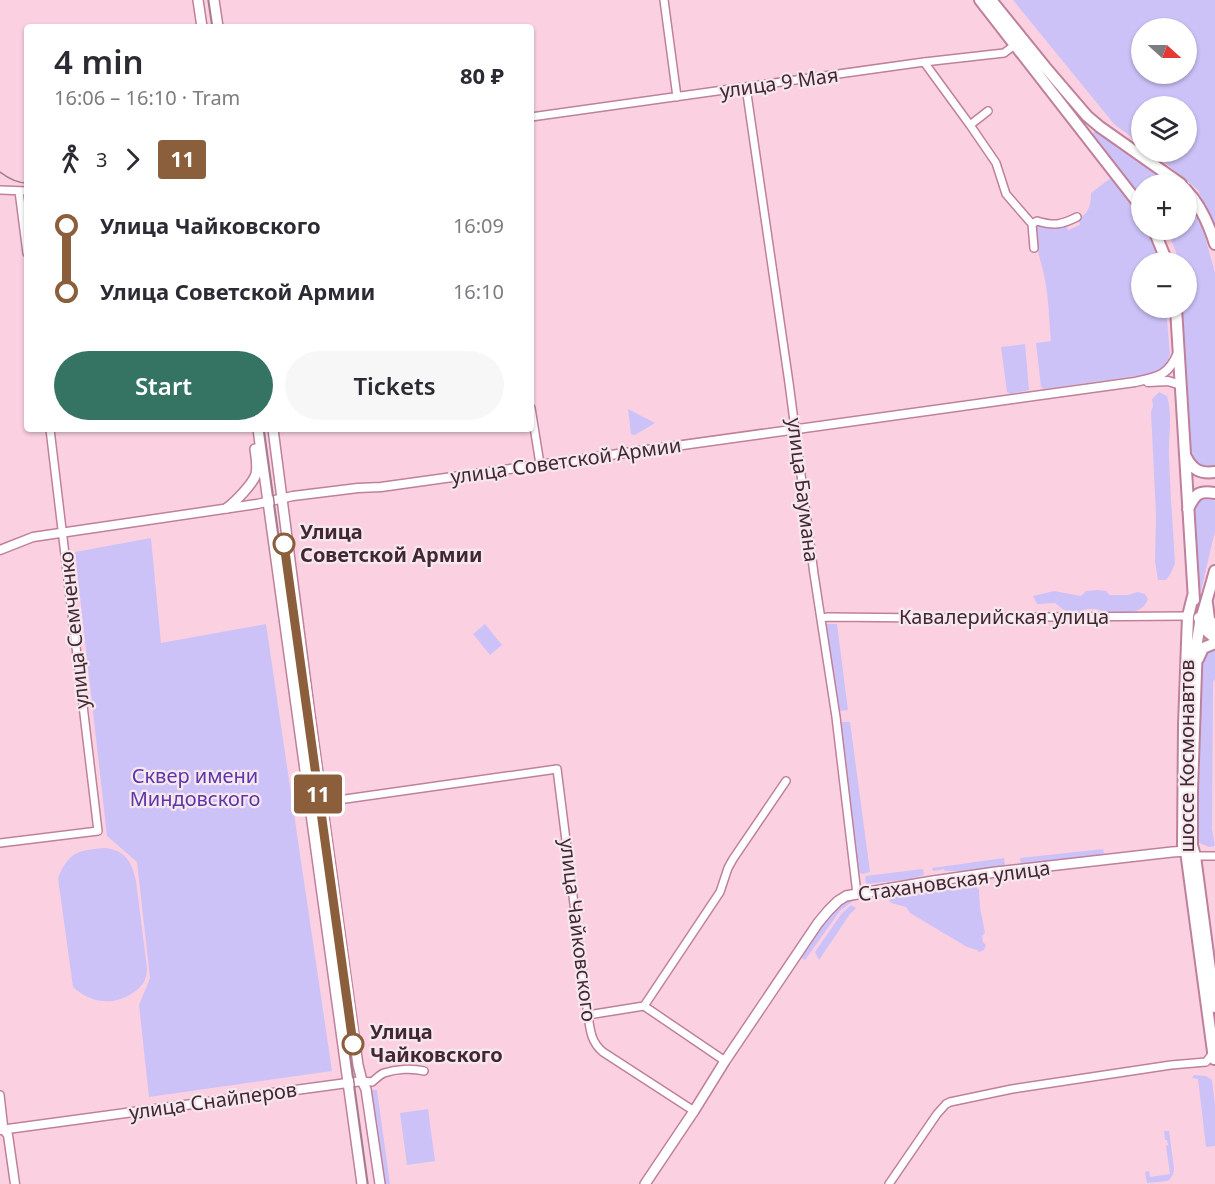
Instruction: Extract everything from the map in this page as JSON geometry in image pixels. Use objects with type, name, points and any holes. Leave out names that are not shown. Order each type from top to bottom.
[{"type":"main road","points":[[198,0],[202,24]]},
{"type":"main road","points":[[214,0],[218,24]]},
{"type":"main road","points":[[980,0],[1087,116],[1167,174]]},
{"type":"main road","points":[[991,0],[1018,42],[1131,193]]},
{"type":"main road","points":[[1197,202],[1215,242]]},
{"type":"main road","name":"шоссе Космонавтов","points":[[1177,318],[1193,596],[1200,622]]},
{"type":"main road","points":[[227,508],[254,479],[257,472],[254,445],[257,432]]},
{"type":"main road","points":[[258,432],[362,1184]]},
{"type":"main road","points":[[273,432],[358,1065],[366,1089],[380,1184]]},
{"type":"main road","points":[[1186,457],[1191,467],[1209,473],[1215,472]]},
{"type":"main road","points":[[1188,510],[1197,494],[1215,493]]},
{"type":"main road","name":"шоссе Космонавтов","points":[[1214,1054],[1191,854],[1196,665],[1200,622],[1215,571]]},
{"type":"main road","name":"шоссе Космонавтов","points":[[1193,596],[1188,615],[1183,845],[1191,854],[1215,1007]]},
{"type":"main road","points":[[1207,599],[1209,619],[1215,628]]},
{"type":"main road","points":[[1200,622],[1215,638]]},
{"type":"main road","points":[[1196,665],[1203,648],[1215,643]]},
{"type":"main road","name":"Стахановская улица","points":[[645,1184],[818,923],[838,901],[846,896],[996,872],[1191,854]]},
{"type":"street","points":[[664,0],[677,97]]},
{"type":"street","name":"улица 9 Мая","points":[[534,117],[924,62],[1004,53],[1018,42]]},
{"type":"street","points":[[924,62],[996,163],[1006,194],[1032,224],[1034,248]]},
{"type":"street","name":"улица Баумана","points":[[746,87],[812,563],[836,717],[856,894]]},
{"type":"street","points":[[970,125],[988,111]]},
{"type":"street","points":[[0,190],[23,191],[24,206]]},
{"type":"street","points":[[1032,224],[1037,221],[1052,225],[1065,223],[1077,217]]},
{"type":"street","name":"улица Советской Армии","points":[[1135,382],[1165,372],[1173,365],[1179,350]]},
{"type":"street","name":"улица Советской Армии","points":[[0,550],[33,537],[268,502],[293,496],[381,487],[1135,382],[1168,381],[1181,385]]},
{"type":"street","points":[[534,427],[540,464]]},
{"type":"street","name":"улица Семченко","points":[[0,843],[98,831],[50,432]]},
{"type":"street","name":"Кавалерийская улица","points":[[821,618],[1188,615]]},
{"type":"street","name":"улица Чайковского","points":[[322,803],[557,769],[593,1040],[600,1050],[693,1112]]},
{"type":"street","points":[[645,1006],[720,892],[733,859],[786,781]]},
{"type":"street","points":[[310,804],[322,803]]},
{"type":"street","points":[[1191,854],[1215,856]]},
{"type":"street","points":[[588,1015],[645,1006],[725,1061]]},
{"type":"street","points":[[889,1184],[937,1114],[950,1102],[1012,1089],[1171,1065],[1206,1062],[1214,1054]]},
{"type":"street","name":"улица Снайперов","points":[[2,1130],[362,1081],[372,1082],[387,1072],[413,1069],[424,1071]]},
{"type":"street","points":[[0,1095],[2,1130],[8,1138],[15,1184]]},
{"type":"green space","points":[[1013,0],[1215,0],[1215,225],[1213,226],[1197,189],[1197,174],[1179,174],[1164,162],[1197,162],[1197,96],[1131,96],[1131,137],[1114,124]]},
{"type":"green space","points":[[1095,129],[1131,154],[1131,162],[1143,162],[1160,174],[1131,174],[1131,186],[1093,134]]},
{"type":"green space","points":[[1112,177],[1131,206],[1131,240],[1151,240],[1156,250],[1156,252],[1131,252],[1131,318],[1167,318],[1170,355],[1165,365],[1157,373],[1044,389],[1041,387],[1036,343],[1051,341],[1047,295],[1037,245],[1036,225],[1052,227],[1066,225],[1068,230],[1080,225],[1079,219],[1089,208],[1091,193]]},
{"type":"green space","points":[[1197,216],[1215,273],[1215,466],[1200,466],[1191,462],[1183,318],[1197,318],[1197,252],[1176,252],[1171,240],[1197,240]]},
{"type":"green space","points":[[1025,344],[1029,390],[1010,394],[1007,392],[1001,347]]},
{"type":"green space","points":[[1159,392],[1167,396],[1170,418],[1169,456],[1175,563],[1166,580],[1158,580],[1155,561],[1156,515],[1151,412],[1152,399]]},
{"type":"green space","points":[[628,409],[655,423],[635,435],[631,434]]},
{"type":"green space","points":[[1206,497],[1215,501],[1215,531],[1201,591],[1198,591],[1192,504],[1194,500]]},
{"type":"green space","name":"Сквер имени Миндовского","points":[[151,538],[161,643],[266,624],[332,1071],[149,1097],[139,1005],[150,978],[137,862],[107,836],[75,552]]},
{"type":"green space","points":[[1054,591],[1081,596],[1086,591],[1107,591],[1109,595],[1128,595],[1138,592],[1145,594],[1148,599],[1145,605],[1130,613],[1111,613],[1089,609],[1072,613],[1055,603],[1037,604],[1033,596]]},
{"type":"green space","points":[[485,624],[502,645],[490,655],[473,634]]},
{"type":"green space","points":[[826,624],[837,624],[848,710],[840,711],[837,708]]},
{"type":"green space","points":[[1215,648],[1212,829],[1215,846],[1209,847],[1197,842],[1196,806],[1199,794],[1202,654]]},
{"type":"green space","points":[[841,722],[850,722],[870,872],[862,874],[858,871],[839,725]]},
{"type":"green space","points":[[106,848],[119,852],[127,858],[132,868],[136,881],[147,968],[144,982],[134,992],[118,1000],[102,1001],[87,997],[73,987],[58,878],[71,857],[82,851]]},
{"type":"green space","points":[[1103,849],[1104,853],[1099,857],[1023,866],[1020,858]]},
{"type":"green space","points":[[1004,858],[1003,867],[972,871],[945,871],[944,869],[933,871],[932,868]]},
{"type":"green space","points":[[923,869],[924,875],[910,879],[866,884],[865,876]]},
{"type":"green space","points":[[976,886],[979,890],[985,933],[982,936],[983,942],[986,945],[984,950],[979,952],[910,913],[906,907],[891,903],[888,898]]},
{"type":"green space","points":[[848,901],[853,901],[840,911],[805,960],[799,956],[827,918]]},
{"type":"green space","points":[[851,905],[856,908],[819,960],[815,952],[842,913]]},
{"type":"green space","points":[[1194,1075],[1206,1076],[1212,1080],[1215,1105],[1215,1146],[1206,1147],[1198,1079],[1192,1078]]},
{"type":"green space","points":[[371,1090],[377,1090],[390,1184],[384,1184]]},
{"type":"green space","points":[[428,1109],[435,1161],[407,1165],[400,1113]]},
{"type":"green space","points":[[1164,1131],[1169,1131],[1173,1174],[1167,1181],[1147,1183],[1145,1172],[1149,1171],[1150,1177],[1170,1174],[1166,1146],[1168,1145]]},
{"type":"tram line","points":[[208,0],[212,24]]},
{"type":"tram line","points":[[0,172],[12,180],[24,183]]},
{"type":"tram line","points":[[264,432],[368,1184]]},
{"type":"tram line","name":"11","points":[[284,544],[353,1044]]},
{"type":"place","name":"Улица Советской Армии","points":[[284,544]]},
{"type":"place","name":"Улица Чайковского","points":[[353,1044]]}]
